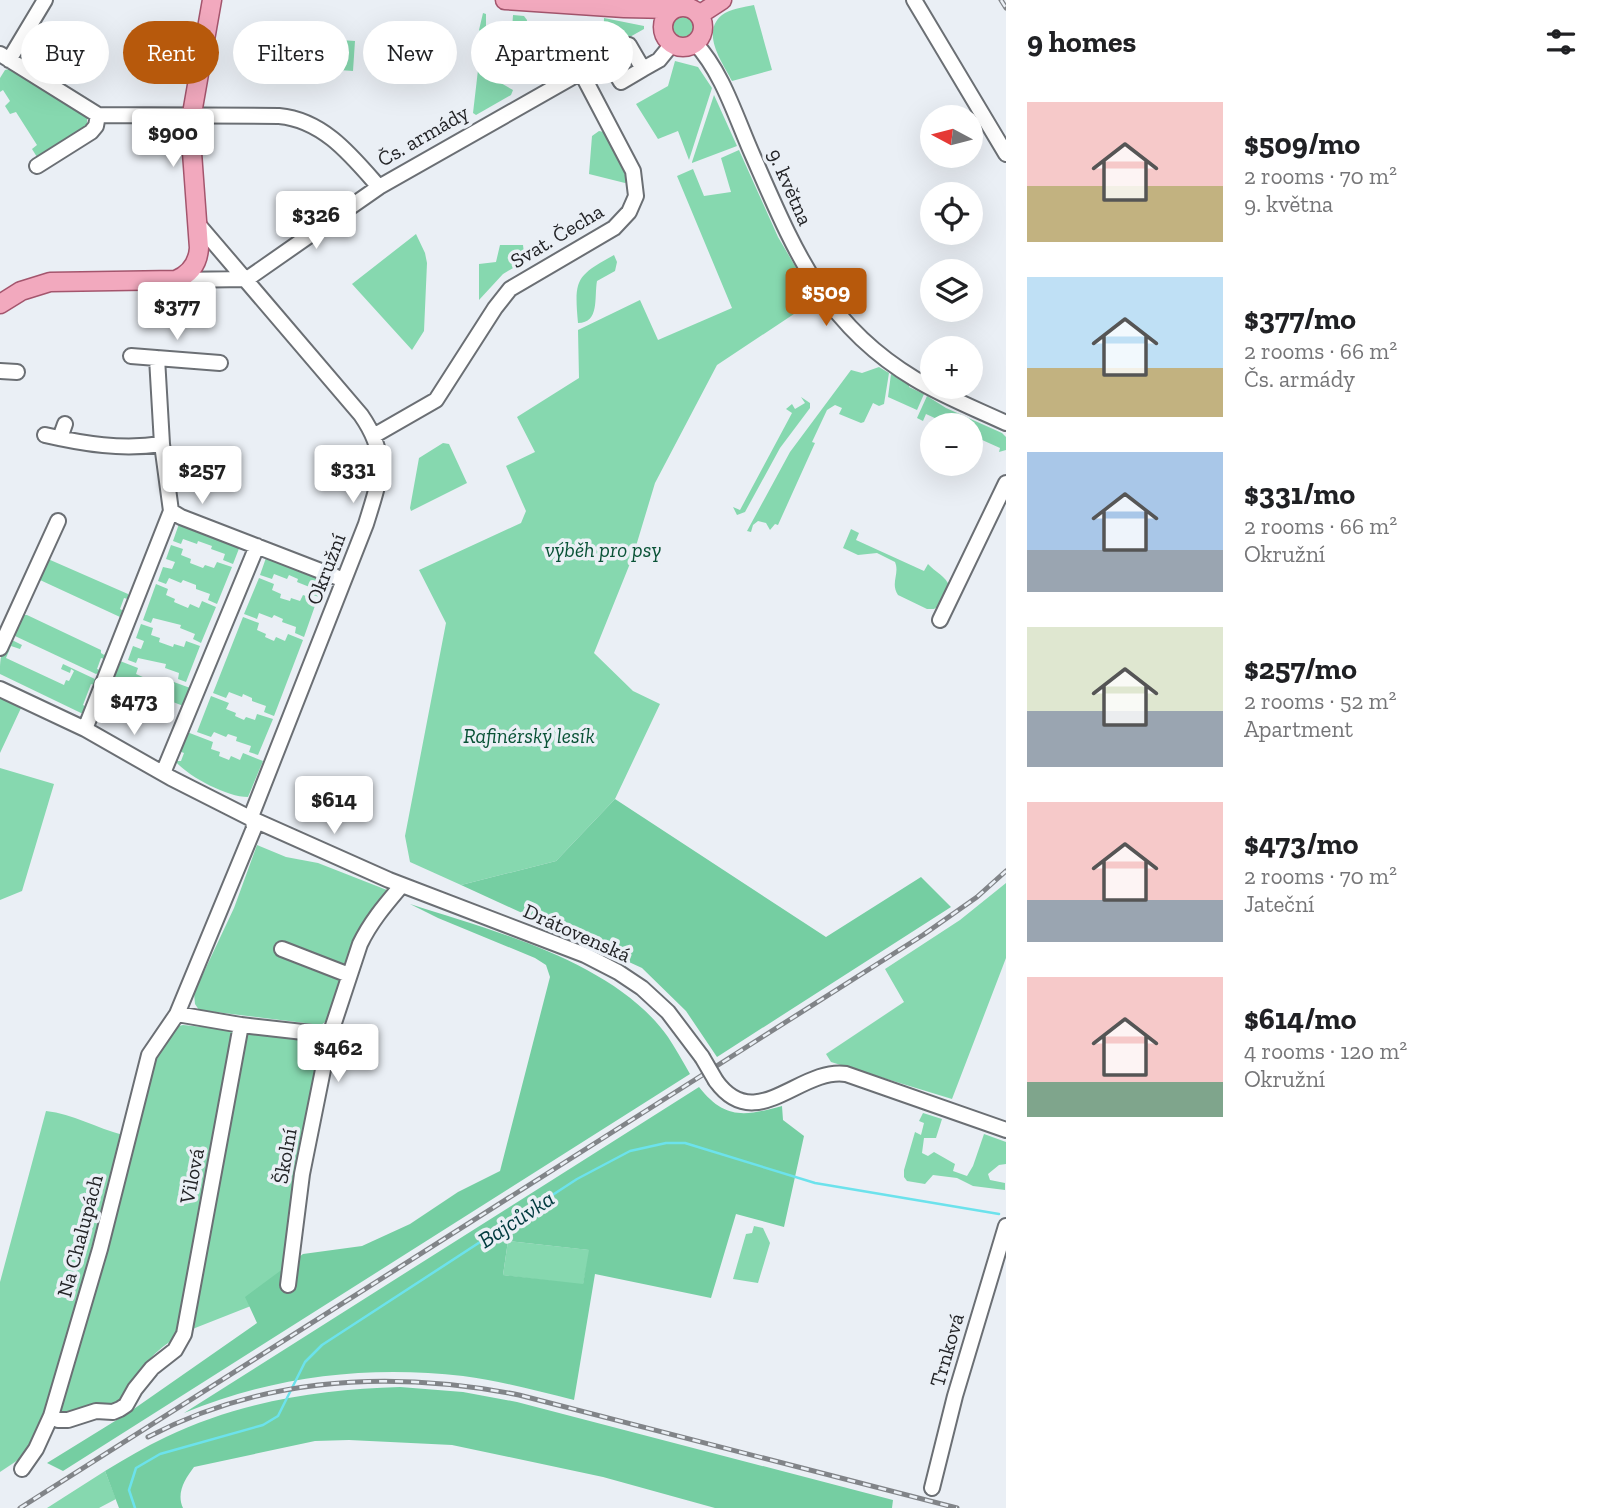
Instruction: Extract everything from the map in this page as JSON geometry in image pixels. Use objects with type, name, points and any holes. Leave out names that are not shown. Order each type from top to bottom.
[{"type":"main road","points":[[0,304],[21,291],[50,282],[176,280],[187,274],[196,262],[199,248],[189,133],[212,0]]},
{"type":"main road","points":[[505,0],[584,2],[652,9],[685,7],[722,0]]},
{"type":"main road","points":[[685,7],[703,30],[695,43],[684,47],[672,44],[665,37],[662,27],[664,18],[685,7]]},
{"type":"main road","points":[[624,8],[662,27]]},
{"type":"street","points":[[45,0],[4,57],[97,115],[279,116],[302,121],[331,137],[379,187]]},
{"type":"street","points":[[914,0],[1006,153]]},
{"type":"street","name":"9. května","points":[[695,43],[715,70],[791,243],[814,283],[841,317],[870,347],[915,379],[1006,422]]},
{"type":"street","points":[[633,75],[659,60],[672,44]]},
{"type":"street","name":"Čs. armády","points":[[633,52],[643,69]]},
{"type":"street","name":"Čs. armády","points":[[247,279],[379,187],[560,84]]},
{"type":"street","name":"Svat. Čecha","points":[[374,435],[436,400],[510,289],[614,228],[629,212],[636,196],[633,171],[587,84]]},
{"type":"street","points":[[37,166],[92,132],[96,126],[97,115]]},
{"type":"street","name":"Okružní","points":[[197,223],[361,415],[374,435],[379,461],[377,485],[366,524],[252,819]]},
{"type":"street","points":[[176,280],[247,279]]},
{"type":"street","points":[[131,356],[220,363]]},
{"type":"street","points":[[85,729],[171,511],[162,444],[158,358]]},
{"type":"street","points":[[0,371],[16,372]]},
{"type":"street","points":[[45,435],[62,431],[117,447],[162,444]]},
{"type":"street","points":[[940,620],[1006,484]]},
{"type":"street","points":[[171,511],[344,580]]},
{"type":"street","points":[[0,648],[58,521]]},
{"type":"street","points":[[163,773],[257,546]]},
{"type":"street","points":[[0,689],[85,729],[252,819],[402,885]]},
{"type":"street","name":"Na Chalupách","points":[[22,1469],[36,1449],[51,1416],[100,1249],[149,1055],[177,1014],[254,828],[252,819]]},
{"type":"street","name":"Školní","points":[[288,1285],[302,1174],[330,1035],[360,944],[372,919],[402,885]]},
{"type":"street","name":"Drátovenská","points":[[402,885],[536,936],[618,972],[642,988],[668,1012],[716,1081],[733,1097],[754,1102],[775,1099],[817,1076],[846,1074],[1006,1130]]},
{"type":"street","points":[[282,949],[349,975]]},
{"type":"street","points":[[177,1014],[330,1035]]},
{"type":"street","name":"Vilová","points":[[51,1416],[58,1420],[68,1420],[96,1411],[113,1412],[120,1409],[126,1405],[152,1368],[175,1350],[184,1334],[242,1025]]},
{"type":"street","name":"Trnková","points":[[932,1488],[1006,1226]]},
{"type":"green space","points":[[754,5],[772,70],[732,81],[715,48],[713,30],[716,22],[725,13]]},
{"type":"green space","points":[[683,13],[693,17],[697,27],[693,37],[683,41],[673,37],[669,27],[673,17]]},
{"type":"green space","points":[[513,15],[524,16],[527,20],[513,21]]},
{"type":"green space","points":[[633,24],[644,26],[644,29],[633,35]]},
{"type":"green space","points":[[349,41],[355,41],[353,71],[349,71]]},
{"type":"green space","points":[[675,61],[698,67],[712,88],[689,160],[678,131],[658,139],[636,104],[668,86]]},
{"type":"green space","points":[[9,69],[21,76],[21,84],[34,84],[82,112],[87,118],[87,127],[40,158],[37,157],[32,149],[37,145],[16,112],[10,114],[5,106],[10,101],[3,90],[0,92],[0,78],[5,70]]},
{"type":"green space","points":[[476,84],[502,84],[513,90],[511,95],[476,115],[473,113]]},
{"type":"green space","points":[[714,95],[737,146],[692,163],[692,162]]},
{"type":"green space","points":[[599,131],[604,132],[622,165],[627,182],[589,174],[592,136]]},
{"type":"green space","name":"Rafinérský lesík","points":[[739,150],[778,237],[815,300],[717,365],[655,483],[633,556],[594,653],[633,691],[660,704],[615,799],[556,861],[461,885],[410,862],[405,836],[446,623],[419,570],[521,523],[526,511],[506,466],[535,452],[517,417],[579,378],[578,330],[640,300],[658,340],[732,308],[677,176],[693,169],[704,196],[731,192],[721,158]]},
{"type":"green space","points":[[416,234],[427,263],[424,331],[412,350],[352,284]]},
{"type":"green space","points":[[500,245],[523,245],[525,261],[503,274],[479,300],[479,264],[496,262]]},
{"type":"green space","points":[[614,255],[617,262],[615,271],[597,281],[593,314],[585,322],[578,323],[577,297],[580,280],[592,268]]},
{"type":"green space","points":[[879,367],[889,373],[884,404],[879,406],[873,403],[861,423],[839,414],[842,408],[835,405],[827,410],[778,525],[775,524],[770,530],[766,523],[758,521],[751,532],[747,531],[790,452],[851,370],[862,373]]},
{"type":"green space","points":[[891,374],[920,392],[922,399],[917,410],[888,397]]},
{"type":"green space","points":[[801,397],[810,403],[810,408],[780,448],[745,512],[737,515],[733,507],[740,510],[792,413],[786,409],[792,404],[795,409],[805,403]]},
{"type":"green space","points":[[926,399],[932,399],[957,413],[920,413],[920,420],[917,418]]},
{"type":"green space","points":[[983,425],[1006,437],[1006,450],[999,452],[1000,448],[983,440]]},
{"type":"green space","points":[[443,443],[449,444],[467,483],[411,511],[419,458]]},
{"type":"green space","points":[[180,521],[240,546],[233,564],[223,560],[225,554],[211,549],[212,546],[183,539],[181,544],[173,541]]},
{"type":"green space","points":[[851,529],[859,533],[856,540],[924,571],[928,564],[949,586],[941,604],[934,609],[927,609],[898,595],[895,586],[895,562],[877,553],[858,555],[843,548]]},
{"type":"green space","points":[[171,545],[183,549],[181,555],[191,559],[190,563],[203,568],[205,565],[214,568],[217,562],[232,567],[217,604],[208,600],[210,594],[196,589],[196,585],[169,578],[166,584],[158,581],[163,567],[172,569],[175,562],[166,559]]},
{"type":"green space","points":[[267,555],[326,577],[319,597],[310,594],[312,588],[297,582],[298,579],[289,575],[287,579],[274,574],[272,579],[260,575]]},
{"type":"green space","points":[[48,559],[128,594],[131,600],[124,598],[120,609],[126,612],[120,617],[40,580]]},
{"type":"green space","points":[[259,578],[274,584],[272,590],[281,594],[280,598],[300,601],[303,595],[317,600],[304,637],[295,633],[296,627],[282,622],[283,619],[274,615],[272,618],[259,613],[257,619],[244,614]]},
{"type":"green space","points":[[156,584],[168,589],[166,595],[175,599],[174,602],[188,608],[190,604],[199,608],[202,601],[216,607],[201,643],[193,639],[195,634],[180,628],[181,625],[153,618],[151,623],[143,620]]},
{"type":"green space","points":[[22,615],[101,650],[104,655],[106,652],[107,660],[101,658],[97,669],[103,671],[96,674],[13,635]]},
{"type":"green space","points":[[243,617],[259,623],[257,630],[274,641],[276,637],[285,641],[288,634],[303,640],[274,716],[264,712],[266,706],[243,694],[242,697],[229,692],[226,698],[213,693]]},
{"type":"green space","points":[[141,624],[153,628],[151,635],[160,638],[159,642],[173,647],[174,644],[184,647],[186,641],[200,646],[186,682],[178,679],[179,673],[165,668],[166,664],[138,658],[136,663],[128,660],[133,646],[141,649],[144,641],[136,638]]},
{"type":"green space","points":[[12,640],[22,645],[20,649],[11,646],[6,658],[64,685],[74,671],[71,669],[70,673],[61,669],[63,664],[97,680],[97,686],[91,684],[83,705],[88,708],[86,713],[0,674],[3,650]]},
{"type":"green space","points":[[120,661],[138,668],[136,674],[145,678],[144,682],[157,687],[159,683],[169,687],[171,681],[193,689],[186,707],[113,679]]},
{"type":"green space","points":[[211,696],[229,703],[226,709],[244,720],[246,717],[255,720],[257,714],[273,719],[258,755],[249,752],[251,746],[236,741],[237,737],[228,734],[226,737],[214,732],[211,737],[197,732]]},
{"type":"green space","points":[[0,698],[21,708],[0,753]]},
{"type":"green space","points":[[187,732],[213,742],[211,749],[220,752],[219,756],[229,760],[231,756],[240,760],[243,753],[263,761],[248,797],[230,794],[209,785],[175,761],[181,761],[184,753],[179,751]]},
{"type":"green space","points":[[0,768],[54,784],[22,891],[0,900]]},
{"type":"green space","points":[[615,799],[826,937],[921,877],[951,907],[717,1057],[686,1011],[642,968],[461,885],[556,861]]},
{"type":"green space","points":[[257,845],[286,857],[318,863],[392,892],[332,1017],[321,1025],[199,1010],[195,1004],[194,993],[234,908]]},
{"type":"green space","points":[[1006,883],[1006,958],[952,1099],[831,1062],[826,1054],[904,1002],[885,969],[960,920]]},
{"type":"green space","points":[[410,904],[551,952],[617,988],[645,1011],[668,1037],[690,1074],[63,1471],[47,1463],[128,1413],[257,1323],[245,1297],[303,1254],[362,1246],[410,1224],[458,1192],[500,1171],[550,977],[546,965]]},
{"type":"green space","points":[[183,1025],[233,1030],[177,1337],[145,1364],[125,1401],[120,1405],[59,1415],[109,1242],[154,1059],[175,1027]]},
{"type":"green space","points":[[244,1032],[324,1040],[284,1293],[190,1330]]},
{"type":"green space","points":[[699,1087],[718,1105],[736,1113],[757,1112],[782,1106],[783,1120],[804,1136],[784,1227],[736,1214],[711,1298],[595,1274],[574,1400],[463,1376],[356,1373],[286,1382],[218,1400],[184,1413]],"holes":[[[508,1241],[589,1250],[583,1284],[503,1275]]]},
{"type":"green space","points":[[46,1111],[66,1115],[123,1135],[99,1235],[53,1400],[27,1454],[0,1472],[0,1282]]},
{"type":"green space","points":[[923,1113],[942,1119],[936,1138],[924,1138],[922,1153],[928,1156],[934,1152],[955,1164],[953,1171],[967,1176],[984,1134],[1006,1142],[1006,1164],[999,1165],[988,1174],[990,1180],[1005,1183],[1005,1190],[973,1186],[957,1178],[933,1175],[925,1184],[907,1181],[904,1170],[915,1132],[921,1135],[924,1123],[919,1121]]},
{"type":"green space","points":[[754,1226],[763,1228],[770,1243],[758,1283],[733,1279],[746,1234],[752,1233]]},
{"type":"green space","points":[[508,1241],[590,1250],[583,1285],[503,1275]]},
{"type":"green space","points":[[400,1387],[463,1392],[517,1402],[893,1500],[892,1508],[715,1508],[603,1477],[452,1445],[349,1440],[315,1441],[194,1467],[181,1492],[183,1508],[119,1508],[105,1471],[166,1437],[251,1406],[310,1394]]},
{"type":"green space","points":[[105,1471],[116,1499],[99,1508],[47,1508]]},
{"type":"waterway","name":"Bajcůvka","points":[[135,1508],[129,1490],[136,1468],[160,1454],[263,1425],[278,1416],[305,1362],[322,1345],[577,1179],[630,1151],[666,1143],[685,1143],[815,1183],[999,1214]]},
{"type":"railway","points":[[1001,0],[1006,8]]},
{"type":"railway","points":[[20,1508],[923,935],[977,897],[1006,871]]},
{"type":"railway","points":[[148,1437],[237,1401],[283,1390],[377,1381],[424,1382],[519,1395],[957,1508]]},
{"type":"park label","name":"výběh pro psy","points":[[603,550]]}]
